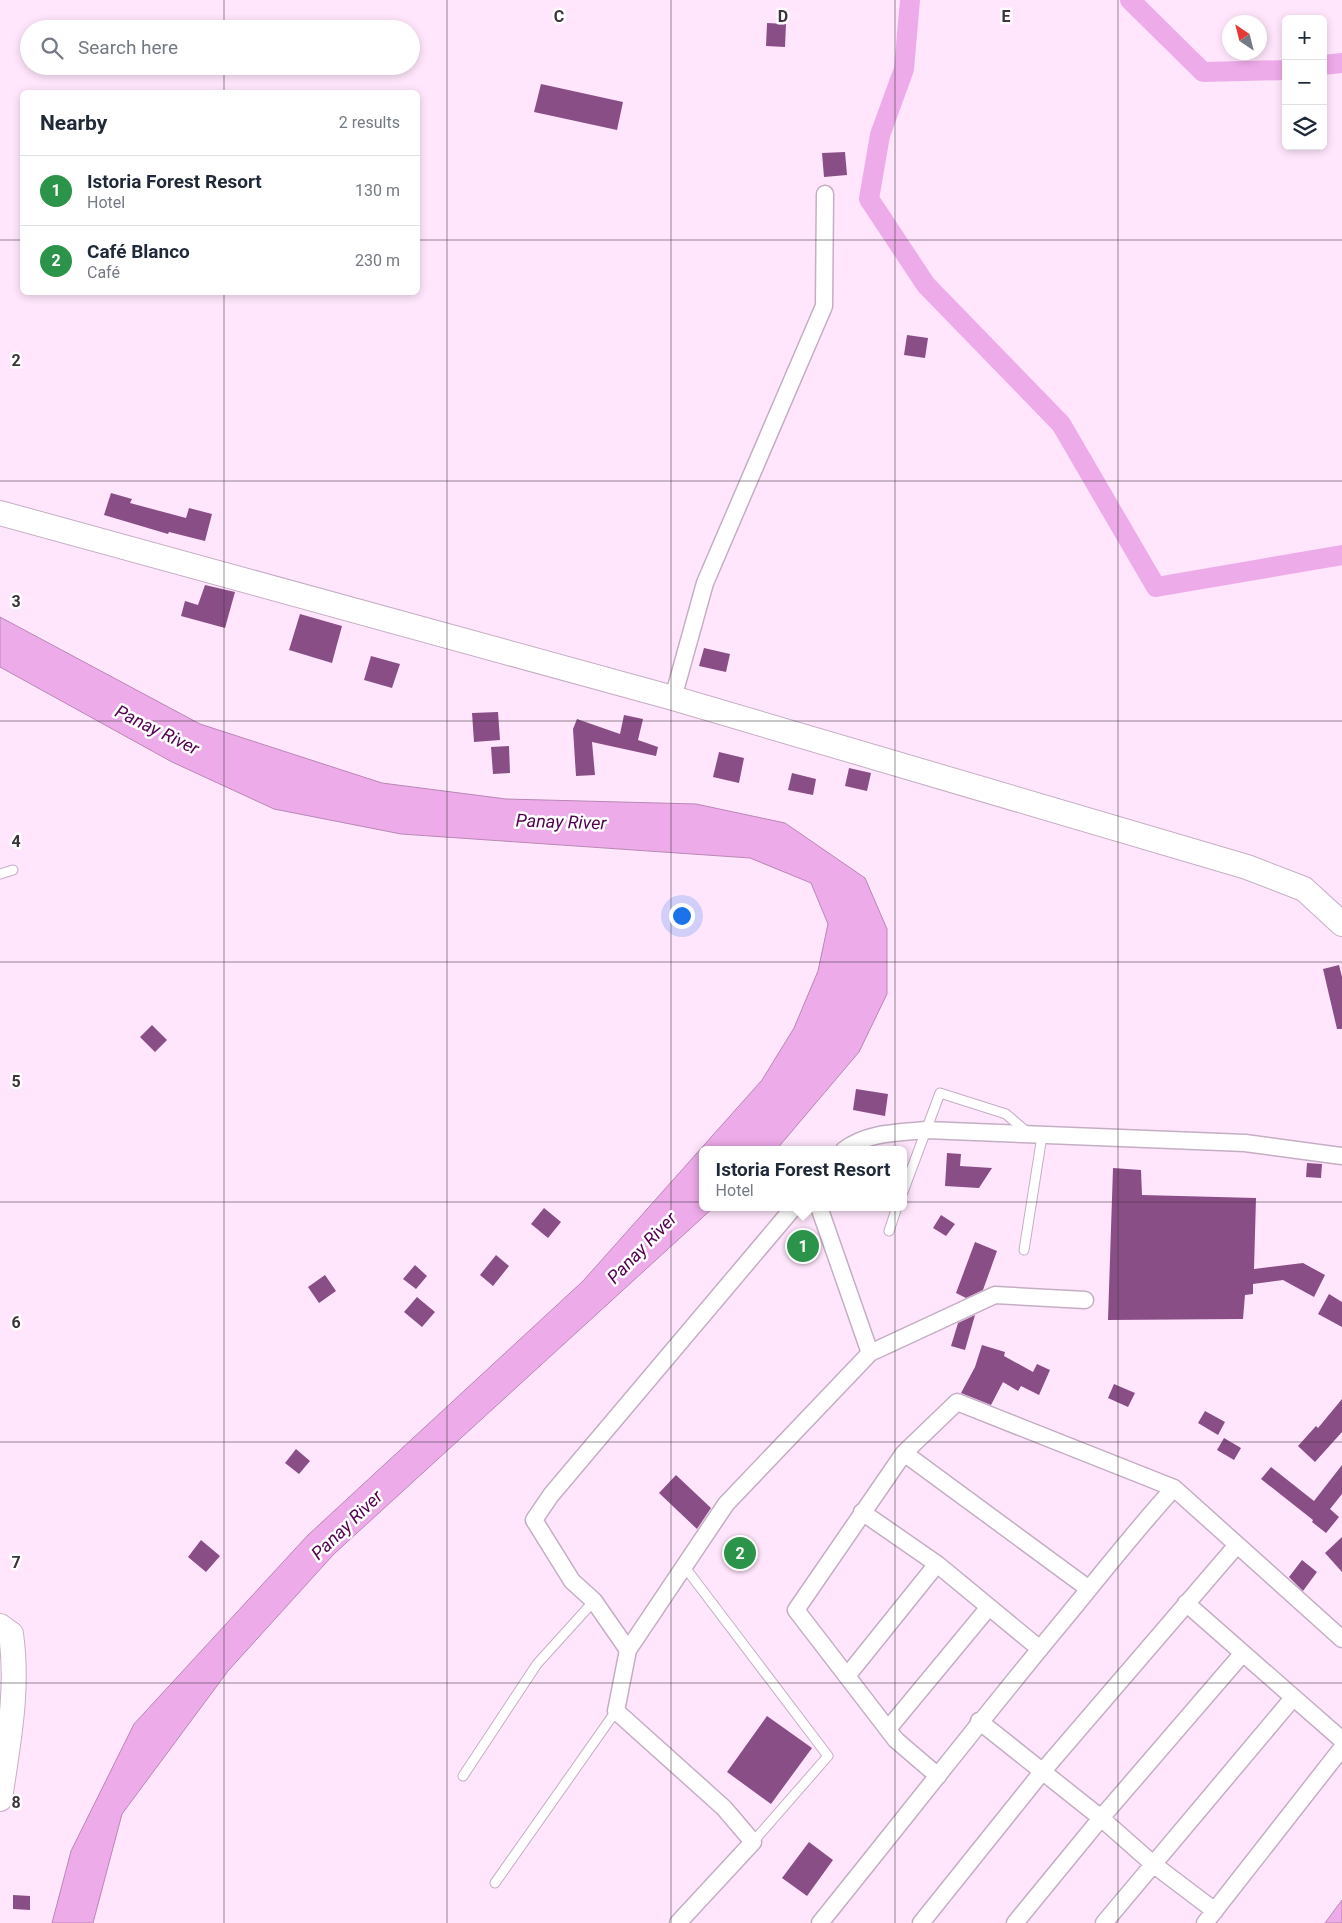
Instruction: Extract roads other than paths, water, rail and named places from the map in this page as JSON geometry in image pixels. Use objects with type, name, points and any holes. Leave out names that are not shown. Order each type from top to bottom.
[{"type":"street","points":[[672,698],[705,583],[824,306],[825,194]]},
{"type":"street","points":[[0,513],[672,698],[1247,867],[1304,889],[1342,924]]},
{"type":"street","points":[[849,1146],[858,1139],[882,1134],[926,1130],[1245,1143],[1342,1156]]},
{"type":"street","points":[[628,1650],[594,1601],[572,1580],[534,1520],[551,1495],[791,1211]]},
{"type":"street","points":[[820,1211],[870,1353]]},
{"type":"street","points":[[678,1923],[753,1842],[724,1808],[616,1711],[628,1650],[726,1504],[870,1353],[995,1295],[1086,1300]]},
{"type":"street","points":[[938,1776],[896,1740],[796,1610],[904,1453],[957,1402],[1174,1488],[1342,1639]]},
{"type":"street","points":[[904,1453],[1089,1589]]},
{"type":"street","points":[[820,1923],[938,1776],[979,1721],[1089,1589],[1127,1540],[1174,1488]]},
{"type":"street","points":[[862,1512],[937,1564],[1040,1648]]},
{"type":"street","points":[[921,1923],[1042,1772],[1237,1545]]},
{"type":"street","points":[[847,1676],[937,1564]]},
{"type":"street","points":[[1186,1603],[1342,1740]]},
{"type":"street","points":[[888,1730],[989,1607]]},
{"type":"street","points":[[0,1626],[11,1634],[15,1660],[14,1698],[0,1799]]},
{"type":"street","points":[[1015,1923],[1101,1818],[1243,1652]]},
{"type":"street","points":[[1104,1923],[1293,1698]]},
{"type":"street","points":[[979,1721],[1101,1818],[1210,1917],[1342,1748]]},
{"type":"lane","points":[[0,874],[13,870]]},
{"type":"lane","points":[[907,1181],[940,1093],[1006,1114],[1036,1135],[1024,1250]]},
{"type":"lane","points":[[889,1231],[896,1211]]},
{"type":"lane","points":[[684,1566],[828,1756],[753,1842]]},
{"type":"lane","points":[[463,1776],[537,1664],[594,1601]]},
{"type":"lane","points":[[495,1883],[616,1711]]},
{"type":"water","name":"Panay River","points":[[0,617],[200,724],[382,783],[506,799],[696,804],[785,823],[865,878],[887,929],[887,994],[859,1052],[779,1146],[703,1146],[762,1080],[794,1028],[818,971],[828,924],[811,883],[750,858],[401,834],[274,809],[172,762],[0,667]]},
{"type":"water","name":"Panay River","points":[[699,1151],[699,1211],[710,1211],[334,1554],[228,1671],[122,1814],[93,1923],[52,1923],[71,1851],[134,1724],[307,1536],[583,1281]]},
{"type":"water","points":[[1342,1900],[1342,1923],[1325,1923]]},
{"type":"waterway","points":[[910,0],[904,69],[880,135],[869,199],[926,285],[1061,424],[1156,587],[1342,555]]},
{"type":"waterway","points":[[1130,0],[1203,72],[1282,70]]},
{"type":"waterway","points":[[1327,65],[1342,63]]},
{"type":"place","name":"Istoria Forest Resort","points":[[803,1246]]},
{"type":"place","name":"Café Blanco","points":[[740,1553]]}]
